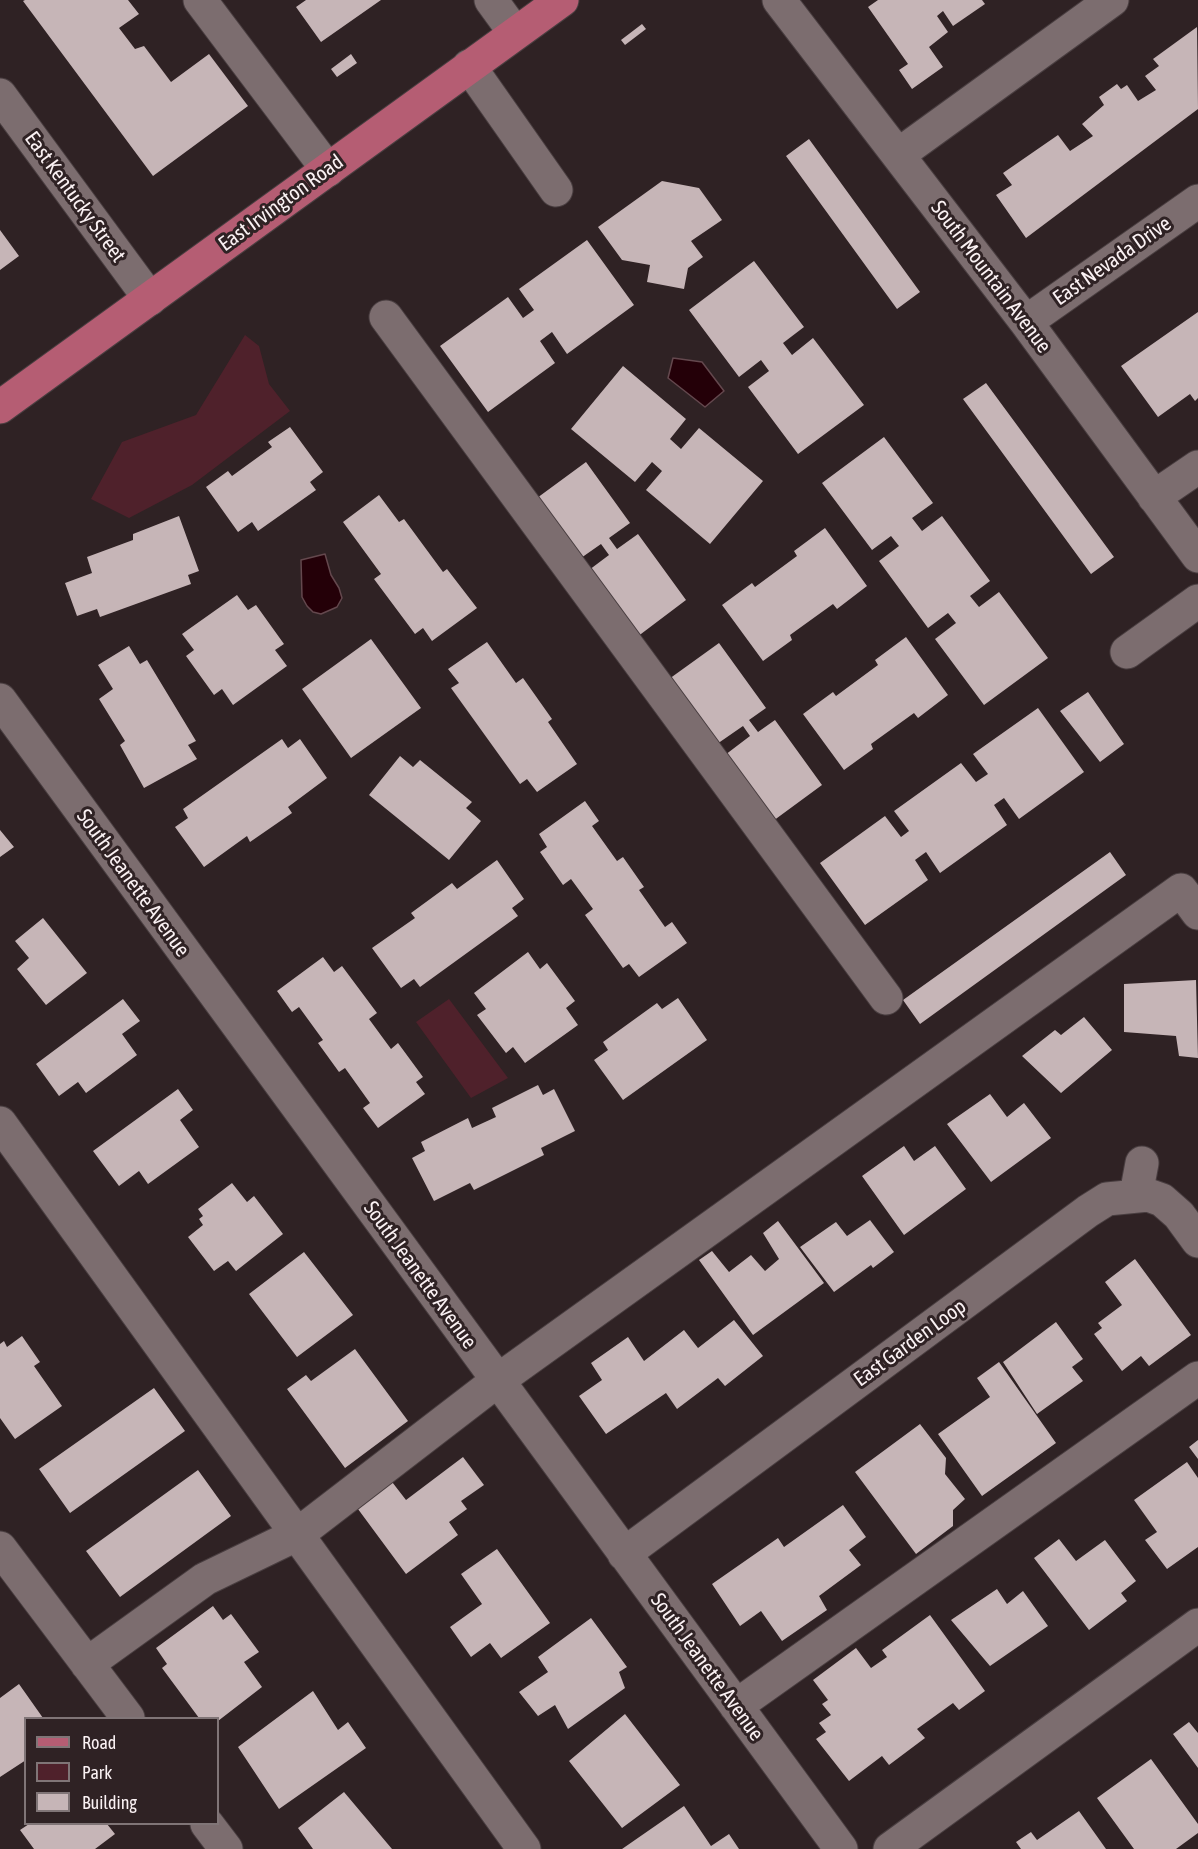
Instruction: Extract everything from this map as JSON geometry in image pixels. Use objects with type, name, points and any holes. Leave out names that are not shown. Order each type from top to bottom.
[{"type":"main road","name":"East Irvington Road","points":[[0,407],[562,0]]},
{"type":"street","points":[[200,0],[328,170]]},
{"type":"street","points":[[491,0],[515,33]]},
{"type":"street","name":"South Mountain Avenue","points":[[779,0],[1026,322],[1198,556]]},
{"type":"street","points":[[898,155],[1112,0]]},
{"type":"street","points":[[469,66],[556,190]]},
{"type":"street","name":"East Kentucky Street","points":[[0,95],[150,299]]},
{"type":"street","name":"East Nevada Drive","points":[[1026,322],[1198,201]]},
{"type":"street","points":[[386,317],[886,998]]},
{"type":"street","points":[[1154,497],[1198,467]]},
{"type":"street","points":[[1127,652],[1198,600]]},
{"type":"street","name":"South Jeanette Avenue","points":[[0,700],[841,1849]]},
{"type":"street","points":[[87,1664],[205,1579],[298,1534],[497,1381],[1181,890],[1198,913]]},
{"type":"street","points":[[0,1123],[524,1849]]},
{"type":"street","points":[[1136,1195],[1142,1163]]},
{"type":"street","name":"East Garden Loop","points":[[624,1554],[1107,1199],[1148,1195],[1162,1200],[1179,1215],[1198,1241]]},
{"type":"street","points":[[736,1706],[1198,1378]]},
{"type":"street","points":[[0,1548],[127,1717]]},
{"type":"street","points":[[890,1849],[1198,1625]]},
{"type":"street","points":[[208,1825],[226,1849]]},
{"type":"green space","points":[[245,335],[259,346],[269,384],[290,411],[192,485],[129,518],[91,499],[122,442],[196,415]]},
{"type":"green space","points":[[449,999],[508,1078],[471,1098],[416,1022]]},
{"type":"shaded area","points":[[673,358],[702,362],[724,391],[705,407],[668,378]]},
{"type":"shaded area","points":[[325,554],[331,575],[342,598],[337,607],[321,614],[313,612],[302,597],[301,560]]},
{"type":"building","points":[[128,0],[139,14],[119,28],[135,49],[144,46],[171,82],[209,54],[248,106],[153,176],[23,1]]},
{"type":"building","points":[[306,0],[381,0],[321,42],[296,7]]},
{"type":"building","points":[[878,0],[982,0],[985,4],[953,26],[943,11],[937,16],[948,32],[929,47],[943,67],[912,89],[899,70],[908,64],[868,7]]},
{"type":"building","points":[[642,24],[646,29],[625,45],[621,40]]},
{"type":"building","points":[[1197,27],[1198,109],[1026,238],[996,195],[1012,185],[1003,173],[1058,135],[1070,151],[1093,136],[1082,124],[1104,105],[1099,97],[1117,84],[1121,89],[1127,85],[1138,101],[1156,90],[1145,76],[1159,66],[1153,59]]},
{"type":"building","points":[[351,54],[357,63],[337,77],[331,69]]},
{"type":"building","points":[[809,139],[920,292],[897,309],[786,156]]},
{"type":"building","points":[[662,181],[699,188],[722,220],[691,241],[703,257],[688,268],[684,289],[647,282],[650,265],[622,260],[598,227]]},
{"type":"building","points":[[0,230],[19,256],[0,270]]},
{"type":"building","points":[[587,240],[634,305],[567,354],[552,332],[540,341],[555,363],[488,412],[440,346],[508,297],[523,318],[534,310],[519,289]]},
{"type":"building","points":[[754,261],[804,327],[783,343],[792,355],[813,338],[864,405],[798,454],[748,387],[769,371],[761,360],[739,377],[689,310]]},
{"type":"building","points":[[1198,312],[1198,398],[1195,401],[1190,394],[1158,417],[1121,366]]},
{"type":"building","points":[[623,366],[686,419],[670,439],[681,449],[699,428],[763,481],[710,544],[646,490],[662,471],[652,462],[635,482],[571,429]]},
{"type":"building","points":[[986,383],[1114,557],[1091,574],[963,399]]},
{"type":"building","points":[[290,427],[323,472],[310,482],[316,490],[258,531],[252,522],[238,532],[206,487],[228,471],[232,476],[272,447],[268,442]]},
{"type":"building","points":[[884,437],[933,503],[912,518],[922,531],[942,516],[990,581],[970,596],[979,607],[999,592],[1048,658],[984,705],[935,639],[956,623],[948,613],[928,628],[879,561],[899,546],[891,536],[872,550],[822,483]]},
{"type":"building","points":[[586,462],[630,523],[609,538],[617,549],[638,534],[686,600],[637,637],[589,570],[609,555],[601,544],[581,558],[537,498]]},
{"type":"building","points":[[379,495],[399,522],[404,519],[443,572],[447,569],[477,608],[432,641],[423,628],[415,634],[374,579],[381,574],[343,522]]},
{"type":"building","points":[[179,516],[199,571],[188,575],[191,584],[100,617],[97,609],[77,616],[65,583],[92,573],[87,557],[133,540],[133,534]]},
{"type":"building","points":[[825,528],[867,586],[837,609],[833,604],[790,635],[792,640],[763,661],[722,605],[752,583],[755,587],[797,556],[794,551]]},
{"type":"building","points":[[237,595],[248,610],[256,605],[284,644],[275,650],[287,666],[233,705],[222,689],[214,695],[186,656],[194,650],[182,634]]},
{"type":"building","points":[[906,637],[948,695],[918,718],[914,713],[871,744],[873,749],[844,770],[803,714],[833,692],[836,696],[878,665],[875,660]]},
{"type":"building","points":[[371,639],[421,708],[351,758],[302,689]]},
{"type":"building","points":[[487,642],[516,683],[523,678],[552,719],[548,722],[577,764],[537,792],[527,779],[520,784],[451,688],[459,683],[448,669]]},
{"type":"building","points":[[719,643],[766,708],[749,720],[758,732],[775,720],[822,785],[773,821],[725,755],[750,736],[743,726],[717,744],[669,679]]},
{"type":"building","points":[[129,646],[140,664],[147,660],[196,741],[188,745],[197,759],[144,788],[120,745],[125,741],[99,699],[113,689],[98,665]]},
{"type":"building","points":[[1088,692],[1124,744],[1100,762],[1060,711]]},
{"type":"building","points":[[1038,708],[1084,772],[1019,819],[1004,798],[994,805],[1007,825],[940,873],[926,852],[915,860],[928,880],[865,925],[820,863],[885,816],[901,837],[909,831],[894,811],[961,763],[976,782],[988,774],[973,754]]},
{"type":"building","points":[[282,739],[288,748],[300,739],[327,778],[288,807],[292,813],[250,842],[247,836],[204,867],[175,827],[188,818],[183,809]]},
{"type":"building","points":[[400,756],[413,767],[420,760],[472,802],[466,808],[481,821],[449,860],[369,795]]},
{"type":"building","points":[[585,801],[599,821],[592,826],[617,861],[623,857],[644,887],[639,890],[665,927],[672,922],[687,943],[639,977],[629,964],[623,968],[585,915],[593,909],[571,879],[563,885],[540,852],[547,847],[539,834]]},
{"type":"building","points":[[0,830],[14,847],[0,857]]},
{"type":"building","points":[[1110,852],[1126,875],[920,1024],[903,1000]]},
{"type":"building","points":[[497,860],[524,899],[512,908],[518,916],[420,987],[414,979],[401,988],[372,948],[415,918],[411,913],[452,883],[457,889]]},
{"type":"building","points":[[43,918],[87,973],[46,1005],[17,969],[29,958],[15,941]]},
{"type":"building","points":[[528,952],[540,969],[547,963],[575,1001],[566,1008],[578,1025],[525,1063],[513,1047],[506,1053],[477,1015],[486,1009],[474,993]]},
{"type":"building","points":[[323,957],[334,972],[342,966],[377,1013],[369,1019],[391,1049],[398,1043],[423,1077],[416,1082],[425,1094],[378,1128],[363,1108],[370,1103],[345,1068],[339,1072],[318,1043],[323,1040],[299,1007],[292,1012],[277,991]]},
{"type":"building","points":[[1196,980],[1198,1058],[1179,1056],[1176,1036],[1124,1032],[1124,984]]},
{"type":"building","points":[[678,998],[707,1040],[623,1100],[594,1060],[608,1050],[603,1042],[657,1003],[662,1009]]},
{"type":"building","points":[[123,999],[140,1021],[122,1034],[137,1055],[86,1093],[78,1082],[59,1096],[36,1064]]},
{"type":"building","points":[[1084,1017],[1112,1050],[1061,1093],[1022,1056],[1055,1030],[1061,1035]]},
{"type":"building","points":[[538,1085],[543,1095],[554,1089],[575,1131],[541,1148],[544,1155],[474,1190],[470,1183],[434,1201],[412,1158],[425,1151],[421,1142],[468,1118],[472,1128],[496,1117],[492,1108]]},
{"type":"building","points":[[178,1089],[193,1110],[180,1120],[199,1147],[148,1184],[139,1171],[119,1186],[93,1151]]},
{"type":"building","points":[[990,1094],[1007,1117],[1024,1103],[1051,1138],[991,1182],[947,1124]]},
{"type":"building","points":[[904,1146],[914,1161],[935,1146],[966,1189],[904,1235],[862,1176]]},
{"type":"building","points":[[232,1183],[247,1202],[254,1196],[283,1234],[236,1271],[228,1261],[214,1271],[188,1237],[203,1225],[199,1219],[203,1216],[198,1209]]},
{"type":"building","points":[[870,1220],[894,1252],[873,1268],[871,1265],[834,1292],[800,1247],[836,1222],[847,1236]]},
{"type":"building","points":[[778,1221],[824,1283],[753,1335],[699,1260],[712,1251],[729,1272],[751,1255],[765,1271],[779,1259],[763,1233]]},
{"type":"building","points":[[304,1252],[353,1315],[297,1357],[249,1294]]},
{"type":"building","points":[[1135,1259],[1191,1335],[1149,1366],[1141,1356],[1122,1371],[1094,1334],[1102,1328],[1098,1323],[1122,1305],[1105,1282]]},
{"type":"building","points":[[734,1320],[763,1356],[725,1386],[718,1378],[677,1409],[666,1393],[606,1434],[579,1396],[602,1380],[591,1363],[628,1337],[644,1361],[684,1330],[698,1348]]},
{"type":"building","points":[[1056,1322],[1083,1359],[1072,1367],[1083,1381],[1037,1414],[1003,1362]]},
{"type":"building","points":[[22,1336],[40,1362],[34,1366],[62,1406],[15,1439],[0,1418],[0,1344],[4,1341],[7,1347]]},
{"type":"building","points":[[355,1349],[408,1421],[345,1468],[287,1389],[306,1375],[311,1381]]},
{"type":"building","points":[[999,1362],[1056,1443],[982,1496],[938,1434],[990,1397],[977,1378]]},
{"type":"building","points":[[154,1388],[185,1431],[70,1513],[39,1469]]},
{"type":"building","points":[[920,1424],[946,1458],[945,1474],[965,1499],[953,1510],[953,1526],[916,1554],[855,1472]]},
{"type":"building","points":[[1198,1440],[1198,1459],[1189,1447]]},
{"type":"building","points":[[463,1457],[484,1485],[461,1501],[467,1509],[449,1522],[458,1535],[406,1574],[355,1505],[389,1478],[406,1500]]},
{"type":"building","points":[[1187,1462],[1198,1478],[1198,1547],[1167,1569],[1145,1540],[1157,1532],[1134,1500]]},
{"type":"building","points":[[198,1470],[231,1516],[120,1597],[86,1551]]},
{"type":"building","points":[[843,1505],[866,1537],[849,1550],[861,1565],[819,1596],[827,1610],[782,1641],[761,1611],[740,1626],[712,1584],[778,1538],[784,1547]]},
{"type":"building","points":[[1059,1539],[1076,1561],[1105,1540],[1136,1581],[1121,1593],[1127,1601],[1089,1630],[1034,1558]]},
{"type":"building","points":[[497,1549],[550,1623],[501,1658],[490,1643],[471,1657],[450,1627],[482,1604],[461,1574]]},
{"type":"building","points":[[997,1589],[1007,1604],[1023,1591],[1048,1626],[990,1666],[951,1620]]},
{"type":"building","points":[[213,1606],[223,1620],[231,1614],[259,1652],[244,1662],[262,1687],[219,1720],[219,1717],[198,1717],[162,1668],[167,1664],[156,1648]]},
{"type":"building","points":[[930,1615],[985,1691],[959,1710],[953,1703],[917,1729],[925,1738],[889,1765],[882,1756],[849,1781],[816,1739],[826,1732],[819,1723],[831,1715],[822,1704],[828,1700],[813,1680],[856,1648],[871,1668],[887,1657],[882,1650]]},
{"type":"building","points":[[591,1618],[627,1667],[619,1672],[625,1688],[568,1729],[555,1705],[538,1716],[519,1692],[548,1672],[538,1657]]},
{"type":"building","points":[[19,1684],[42,1717],[24,1717],[24,1761],[0,1777],[0,1698]]},
{"type":"building","points":[[313,1691],[338,1730],[348,1722],[366,1748],[279,1809],[238,1747]]},
{"type":"building","points":[[625,1714],[680,1785],[622,1828],[569,1761]]},
{"type":"building","points":[[1189,1722],[1198,1733],[1198,1768],[1173,1734]]},
{"type":"building","points":[[1151,1759],[1198,1824],[1198,1833],[1176,1849],[1134,1849],[1097,1798]]},
{"type":"building","points":[[344,1792],[392,1849],[313,1849],[298,1828]]},
{"type":"building","points":[[684,1806],[711,1846],[729,1834],[739,1849],[622,1849]]},
{"type":"building","points":[[1079,1811],[1106,1849],[1021,1849],[1016,1842],[1031,1832],[1037,1840]]},
{"type":"building","points":[[28,1825],[108,1825],[115,1834],[95,1849],[34,1849],[20,1830]]}]
